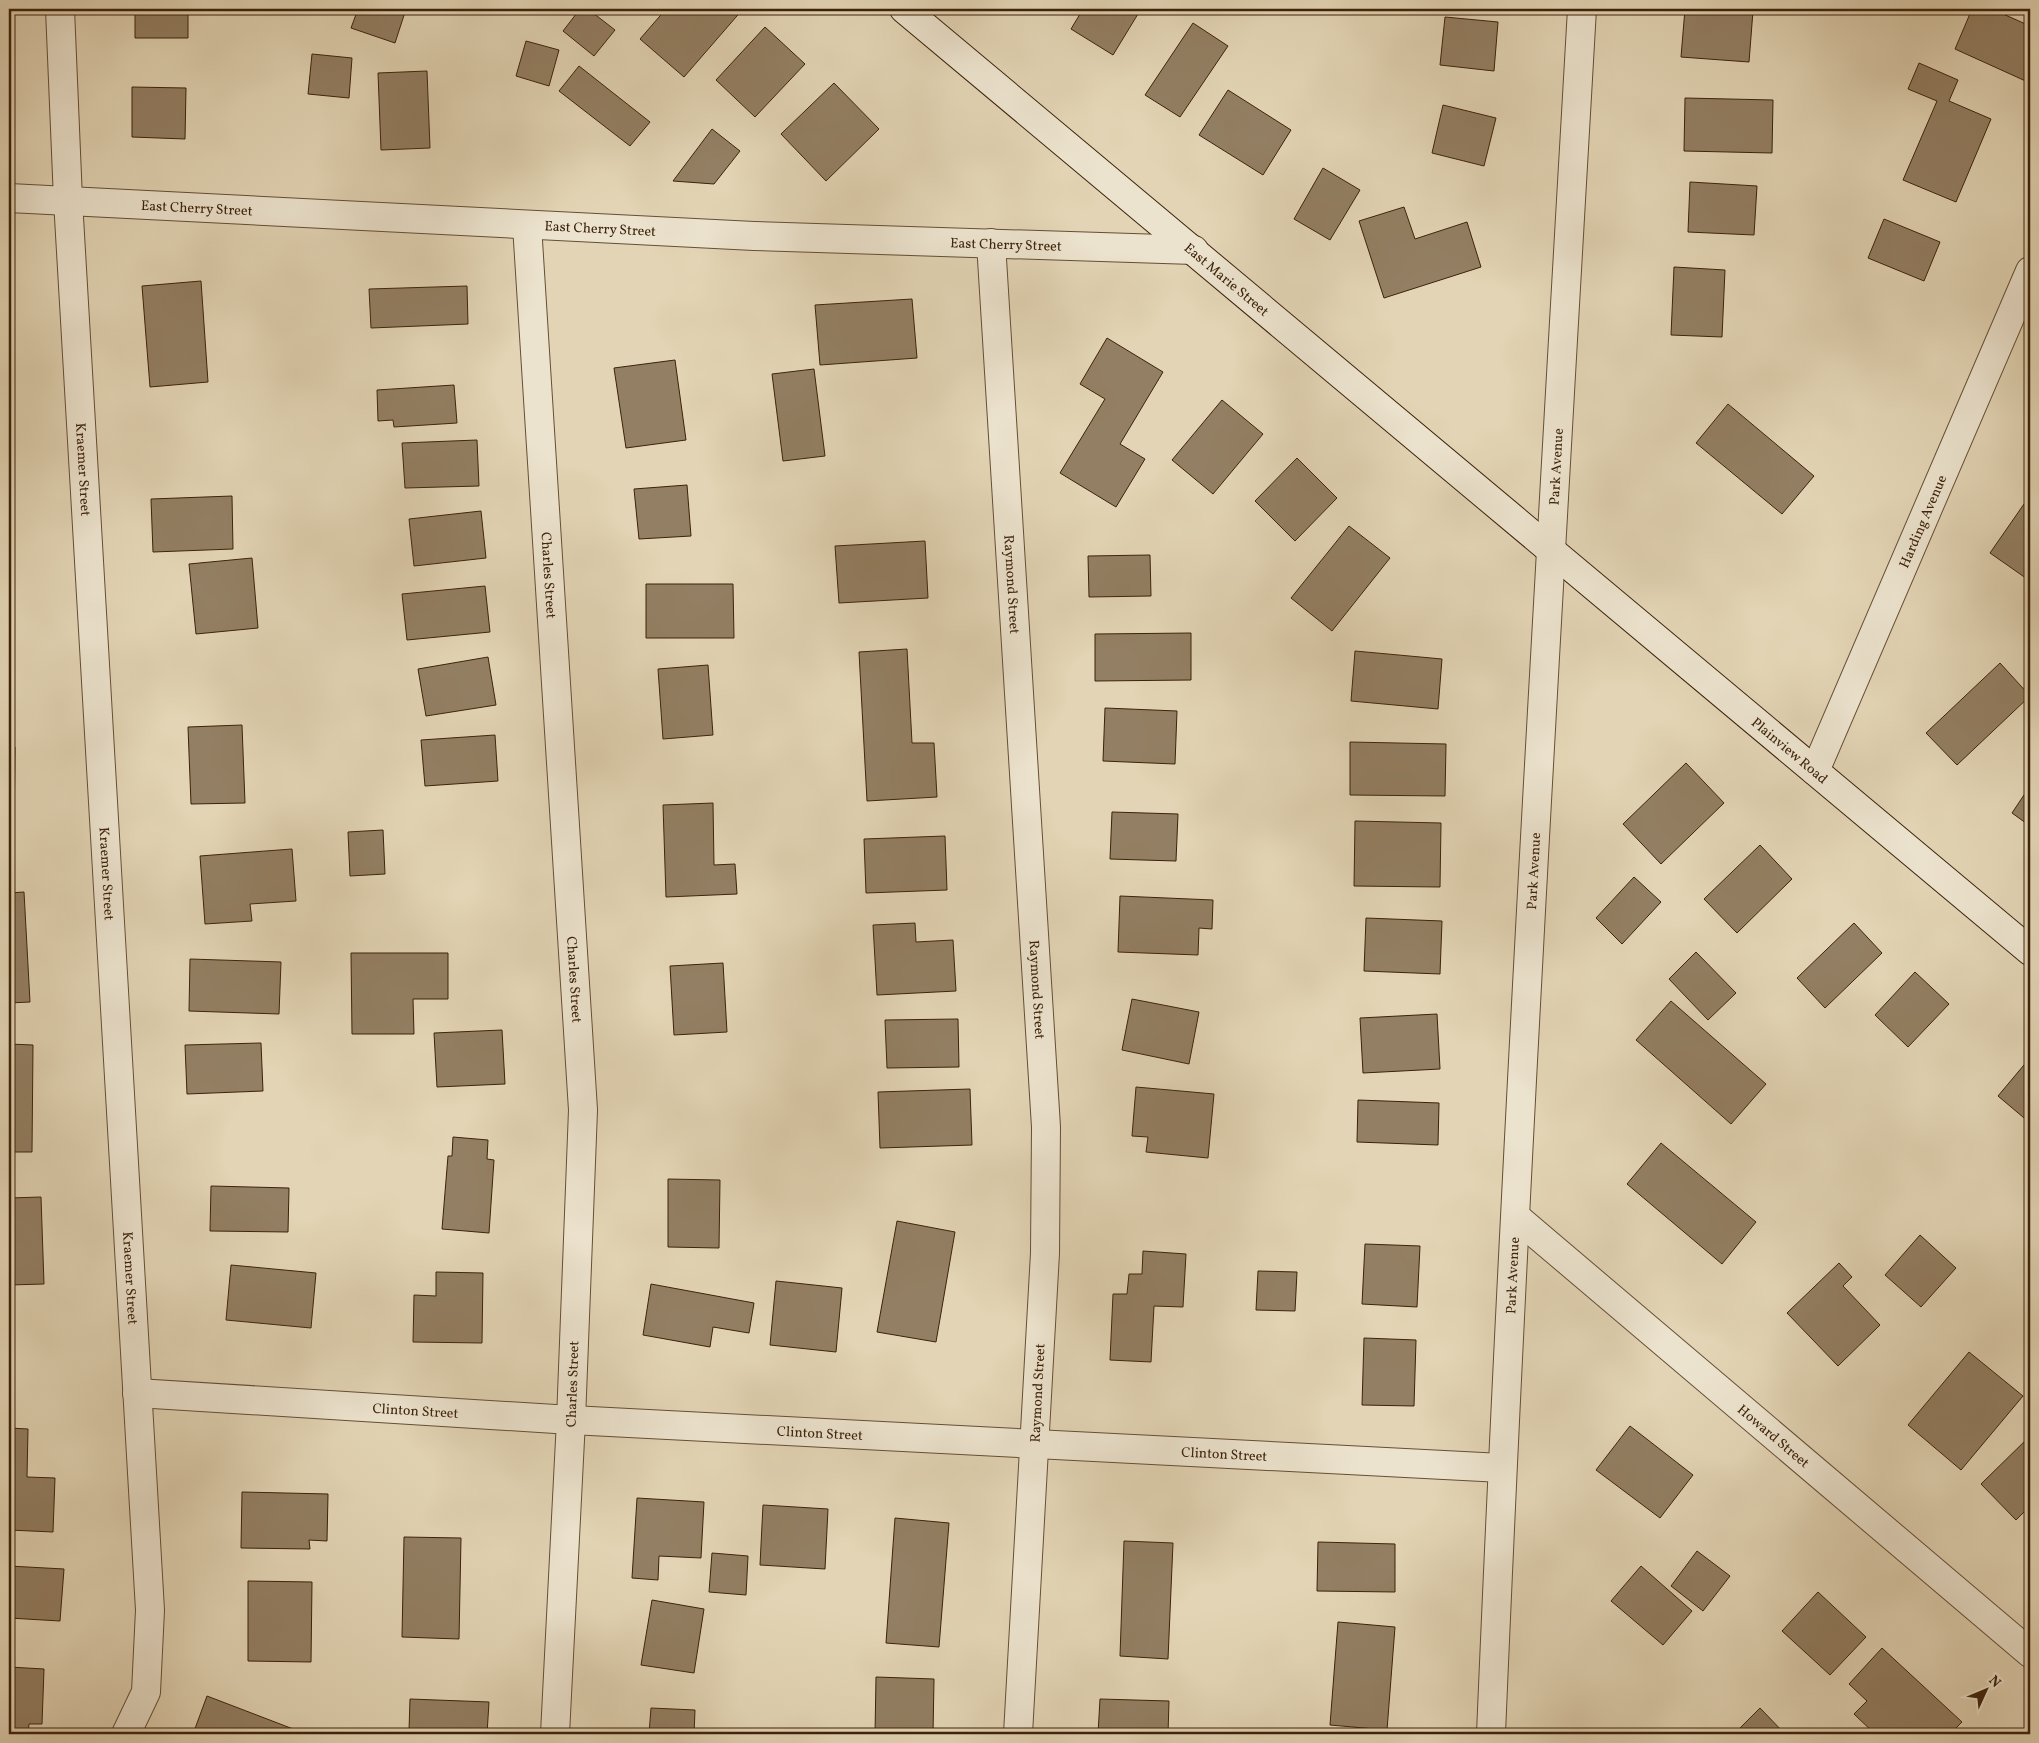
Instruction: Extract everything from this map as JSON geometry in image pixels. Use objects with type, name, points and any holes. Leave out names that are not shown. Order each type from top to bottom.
[{"type":"street","name":"Kraemer Street","points":[[60,9],[68,200],[150,1610],[146,1692],[126,1734]]},
{"type":"street","name":"East Marie Street","points":[[904,9],[1551,549]]},
{"type":"street","name":"Park Avenue","points":[[1491,1734],[1502,1468],[1582,9]]},
{"type":"street","name":"East Cherry Street","points":[[9,198],[754,236],[1194,250]]},
{"type":"street","name":"Charles Street","points":[[527,225],[583,1110],[571,1420],[555,1734]]},
{"type":"street","name":"Raymond Street","points":[[991,243],[1046,1127],[1045,1253],[1018,1734]]},
{"type":"street","name":"Harding Avenue","points":[[1814,771],[2030,271]]},
{"type":"street","name":"Plainview Road","points":[[1551,549],[2030,951]]},
{"type":"street","name":"Howard Street","points":[[1516,1217],[2030,1653]]},
{"type":"street","name":"Clinton Street","points":[[136,1393],[571,1420],[1502,1468]]},
{"type":"building","points":[[9,9],[12,9],[14,41],[9,42]]},
{"type":"building","points":[[135,9],[188,9],[188,38],[135,38]]},
{"type":"building","points":[[358,9],[406,9],[395,43],[351,28]]},
{"type":"building","points":[[580,9],[588,9],[615,30],[594,56],[563,31]]},
{"type":"building","points":[[666,9],[743,9],[684,77],[640,39]]},
{"type":"building","points":[[1083,9],[1141,9],[1113,55],[1071,29]]},
{"type":"building","points":[[1685,9],[1753,11],[1749,62],[1681,57]]},
{"type":"building","points":[[1972,9],[1992,9],[2030,26],[2030,83],[1955,49]]},
{"type":"building","points":[[1445,17],[1498,22],[1494,71],[1440,65]]},
{"type":"building","points":[[1193,23],[1228,46],[1180,117],[1145,95]]},
{"type":"building","points":[[765,27],[805,64],[755,117],[716,80]]},
{"type":"building","points":[[526,41],[559,50],[549,86],[516,76]]},
{"type":"building","points":[[312,54],[352,58],[349,98],[308,94]]},
{"type":"building","points":[[1919,63],[1958,80],[1949,101],[1991,119],[1956,202],[1903,180],[1937,101],[1908,89]]},
{"type":"building","points":[[579,66],[650,122],[630,146],[559,91]]},
{"type":"building","points":[[427,71],[430,148],[381,150],[378,73]]},
{"type":"building","points":[[834,83],[879,129],[826,181],[781,134]]},
{"type":"building","points":[[132,87],[186,88],[185,139],[132,137]]},
{"type":"building","points":[[1228,90],[1291,130],[1263,175],[1199,135]]},
{"type":"building","points":[[1685,98],[1773,100],[1772,153],[1684,151]]},
{"type":"building","points":[[1443,105],[1496,118],[1484,166],[1432,153]]},
{"type":"building","points":[[712,129],[740,151],[714,184],[673,181]]},
{"type":"building","points":[[1323,168],[1360,190],[1330,240],[1294,219]]},
{"type":"building","points":[[1690,182],[1757,186],[1754,235],[1688,232]]},
{"type":"building","points":[[1404,207],[1415,239],[1467,222],[1481,267],[1384,298],[1359,221]]},
{"type":"building","points":[[1884,219],[1940,242],[1924,281],[1868,258]]},
{"type":"building","points":[[1674,267],[1725,270],[1722,337],[1671,335]]},
{"type":"building","points":[[201,281],[208,382],[150,387],[142,286]]},
{"type":"building","points":[[467,286],[468,324],[371,328],[369,289]]},
{"type":"building","points":[[912,299],[917,358],[820,365],[815,305]]},
{"type":"building","points":[[1107,338],[1163,372],[1120,444],[1145,459],[1116,507],[1060,473],[1105,399],[1080,384]]},
{"type":"building","points":[[675,360],[686,440],[626,448],[614,368]]},
{"type":"building","points":[[814,369],[825,456],[783,461],[772,374]]},
{"type":"building","points":[[454,385],[457,423],[394,427],[393,420],[378,421],[377,390]]},
{"type":"building","points":[[1222,400],[1263,434],[1213,494],[1172,460]]},
{"type":"building","points":[[1728,404],[1814,476],[1782,514],[1696,443]]},
{"type":"building","points":[[477,440],[479,486],[405,488],[402,443]]},
{"type":"building","points":[[1297,458],[1337,498],[1295,541],[1255,501]]},
{"type":"building","points":[[687,485],[691,536],[639,539],[634,489]]},
{"type":"building","points":[[232,496],[233,549],[153,552],[151,499]]},
{"type":"building","points":[[2024,504],[2030,509],[2030,581],[1990,553]]},
{"type":"building","points":[[481,511],[486,558],[414,566],[409,519]]},
{"type":"building","points":[[1349,526],[1390,558],[1332,631],[1291,598]]},
{"type":"building","points":[[925,541],[928,598],[839,603],[835,546]]},
{"type":"building","points":[[1150,555],[1151,596],[1089,597],[1088,556]]},
{"type":"building","points":[[252,558],[258,628],[196,634],[189,564]]},
{"type":"building","points":[[646,584],[733,584],[734,638],[646,638]]},
{"type":"building","points":[[485,586],[490,632],[407,640],[402,594]]},
{"type":"building","points":[[1191,633],[1191,680],[1095,681],[1095,634]]},
{"type":"building","points":[[907,649],[912,743],[934,743],[937,797],[867,801],[859,652]]},
{"type":"building","points":[[1355,651],[1442,659],[1438,709],[1351,701]]},
{"type":"building","points":[[488,657],[496,705],[426,716],[418,669]]},
{"type":"building","points":[[2000,663],[2030,696],[1957,765],[1926,733]]},
{"type":"building","points":[[708,665],[713,735],[663,739],[658,669]]},
{"type":"building","points":[[1105,708],[1177,711],[1175,764],[1103,761]]},
{"type":"building","points":[[242,725],[245,803],[191,804],[188,727]]},
{"type":"building","points":[[495,735],[498,781],[425,786],[421,740]]},
{"type":"building","points":[[1350,742],[1446,744],[1445,796],[1350,795]]},
{"type":"building","points":[[9,747],[15,747],[14,837],[9,837]]},
{"type":"building","points":[[1686,763],[1724,803],[1661,864],[1623,824]]},
{"type":"building","points":[[2030,786],[2030,826],[2012,813]]},
{"type":"building","points":[[713,803],[714,865],[735,864],[737,894],[666,897],[663,805]]},
{"type":"building","points":[[1112,812],[1178,814],[1176,861],[1110,859]]},
{"type":"building","points":[[1355,821],[1441,823],[1440,887],[1354,886]]},
{"type":"building","points":[[383,830],[385,874],[350,876],[348,832]]},
{"type":"building","points":[[945,836],[947,890],[866,893],[864,839]]},
{"type":"building","points":[[1760,845],[1792,879],[1737,933],[1704,899]]},
{"type":"building","points":[[292,849],[296,901],[250,904],[252,921],[205,924],[200,856]]},
{"type":"building","points":[[1634,877],[1661,902],[1622,944],[1596,918]]},
{"type":"building","points":[[24,892],[30,1002],[9,1003],[9,893]]},
{"type":"building","points":[[1120,896],[1213,900],[1212,929],[1199,928],[1198,955],[1118,952]]},
{"type":"building","points":[[1366,918],[1442,921],[1440,974],[1364,971]]},
{"type":"building","points":[[915,923],[916,942],[953,940],[956,991],[877,995],[873,925]]},
{"type":"building","points":[[1854,923],[1882,953],[1825,1008],[1797,978]]},
{"type":"building","points":[[1696,952],[1736,993],[1708,1020],[1669,979]]},
{"type":"building","points":[[351,953],[448,953],[448,999],[413,999],[414,1034],[352,1034]]},
{"type":"building","points":[[190,959],[281,962],[279,1014],[189,1011]]},
{"type":"building","points":[[723,963],[727,1032],[674,1035],[670,966]]},
{"type":"building","points":[[1915,972],[1949,1004],[1908,1047],[1875,1015]]},
{"type":"building","points":[[1132,999],[1199,1012],[1189,1064],[1122,1050]]},
{"type":"building","points":[[1671,1001],[1766,1084],[1731,1124],[1636,1040]]},
{"type":"building","points":[[1437,1014],[1440,1069],[1363,1073],[1360,1018]]},
{"type":"building","points":[[958,1019],[959,1067],[887,1068],[885,1020]]},
{"type":"building","points":[[502,1030],[505,1084],[437,1087],[434,1033]]},
{"type":"building","points":[[261,1043],[263,1091],[187,1094],[185,1045]]},
{"type":"building","points":[[9,1044],[33,1045],[32,1152],[9,1152]]},
{"type":"building","points":[[2030,1059],[2030,1123],[1998,1096]]},
{"type":"building","points":[[1136,1087],[1214,1094],[1208,1158],[1146,1152],[1148,1137],[1132,1136]]},
{"type":"building","points":[[970,1089],[972,1145],[880,1148],[878,1092]]},
{"type":"building","points":[[1358,1100],[1439,1103],[1438,1145],[1357,1142]]},
{"type":"building","points":[[453,1137],[488,1140],[487,1159],[494,1160],[489,1233],[442,1229],[448,1156],[452,1156]]},
{"type":"building","points":[[1661,1143],[1756,1222],[1722,1264],[1627,1184]]},
{"type":"building","points":[[668,1179],[720,1180],[719,1248],[668,1247]]},
{"type":"building","points":[[211,1186],[289,1188],[288,1232],[210,1231]]},
{"type":"building","points":[[41,1197],[44,1284],[9,1285],[9,1198]]},
{"type":"building","points":[[897,1221],[955,1232],[936,1342],[877,1332]]},
{"type":"building","points":[[1920,1235],[1956,1268],[1921,1307],[1885,1275]]},
{"type":"building","points":[[1365,1244],[1420,1246],[1417,1307],[1362,1304]]},
{"type":"building","points":[[1143,1251],[1186,1254],[1183,1307],[1154,1306],[1151,1362],[1110,1360],[1113,1294],[1127,1294],[1129,1274],[1142,1274]]},
{"type":"building","points":[[1839,1263],[1852,1277],[1843,1286],[1880,1325],[1838,1366],[1787,1313]]},
{"type":"building","points":[[231,1265],[316,1273],[311,1328],[226,1320]]},
{"type":"building","points":[[1258,1271],[1297,1272],[1295,1311],[1256,1310]]},
{"type":"building","points":[[436,1272],[483,1273],[482,1343],[413,1342],[414,1295],[436,1296]]},
{"type":"building","points":[[776,1281],[842,1288],[836,1352],[770,1345]]},
{"type":"building","points":[[651,1284],[754,1303],[749,1333],[713,1327],[710,1347],[643,1335]]},
{"type":"building","points":[[1364,1338],[1416,1340],[1414,1406],[1362,1405]]},
{"type":"building","points":[[1969,1352],[2023,1396],[1961,1470],[1908,1425]]},
{"type":"building","points":[[1630,1426],[1693,1475],[1660,1518],[1596,1470]]},
{"type":"building","points":[[9,1428],[28,1429],[27,1477],[55,1478],[53,1532],[9,1530]]},
{"type":"building","points":[[2030,1436],[2030,1506],[2016,1520],[1981,1484]]},
{"type":"building","points":[[242,1492],[328,1494],[327,1541],[309,1540],[310,1549],[241,1548]]},
{"type":"building","points":[[637,1498],[704,1502],[701,1558],[659,1556],[658,1580],[632,1578]]},
{"type":"building","points":[[763,1505],[828,1509],[825,1569],[760,1565]]},
{"type":"building","points":[[895,1518],[949,1523],[939,1647],[886,1643]]},
{"type":"building","points":[[404,1537],[461,1538],[459,1639],[402,1637]]},
{"type":"building","points":[[1124,1541],[1173,1543],[1168,1659],[1120,1656]]},
{"type":"building","points":[[1318,1542],[1395,1544],[1395,1592],[1317,1591]]},
{"type":"building","points":[[1697,1551],[1730,1576],[1703,1611],[1671,1586]]},
{"type":"building","points":[[712,1553],[748,1556],[746,1595],[709,1592]]},
{"type":"building","points":[[9,1566],[64,1569],[60,1621],[9,1618]]},
{"type":"building","points":[[1641,1566],[1692,1611],[1663,1645],[1611,1601]]},
{"type":"building","points":[[248,1581],[312,1582],[311,1662],[248,1661]]},
{"type":"building","points":[[1818,1592],[1866,1637],[1830,1675],[1782,1631]]},
{"type":"building","points":[[652,1600],[704,1609],[694,1673],[641,1665]]},
{"type":"building","points":[[1338,1622],[1395,1627],[1387,1730],[1330,1725]]},
{"type":"building","points":[[1882,1648],[1962,1722],[1950,1734],[1875,1734],[1854,1714],[1867,1701],[1849,1684]]},
{"type":"building","points":[[9,1667],[44,1669],[42,1724],[29,1724],[28,1734],[9,1734]]},
{"type":"building","points":[[876,1677],[934,1679],[933,1734],[875,1734]]},
{"type":"building","points":[[207,1696],[301,1732],[300,1734],[193,1734]]},
{"type":"building","points":[[410,1699],[489,1702],[487,1734],[409,1731]]},
{"type":"building","points":[[1100,1699],[1169,1701],[1168,1734],[1098,1734]]},
{"type":"building","points":[[651,1708],[695,1710],[694,1734],[649,1734]]},
{"type":"building","points":[[1760,1708],[1785,1734],[1734,1734]]}]
